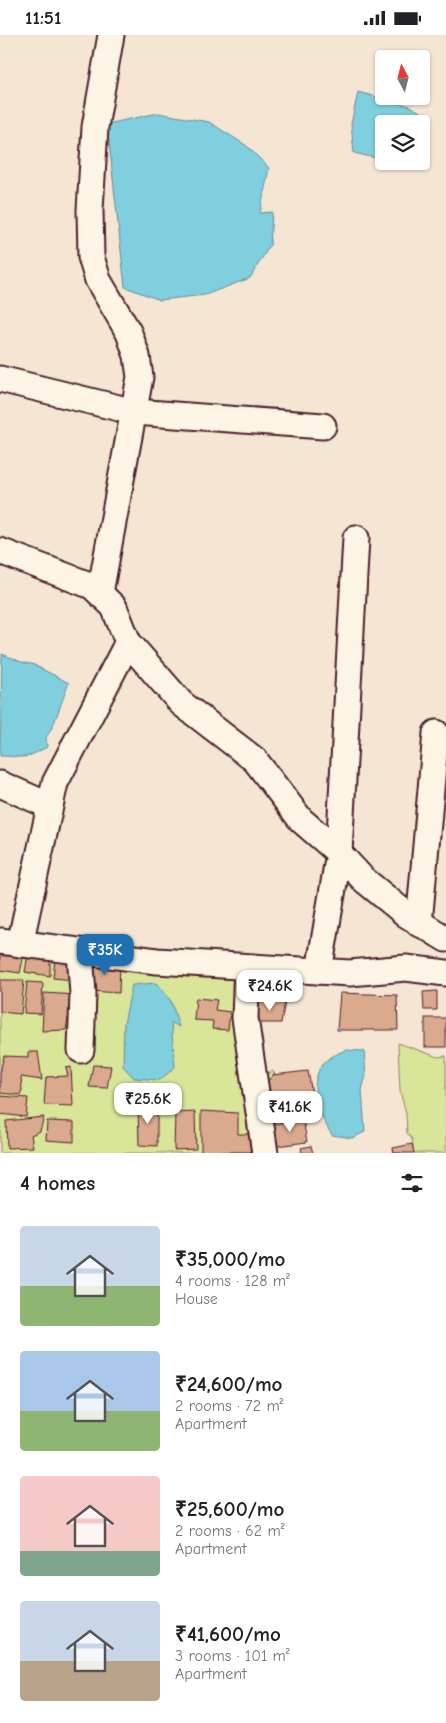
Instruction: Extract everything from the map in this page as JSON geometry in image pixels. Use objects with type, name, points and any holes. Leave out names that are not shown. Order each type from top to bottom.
[{"type":"street","points":[[100,593],[140,377],[137,356],[130,333],[98,280],[91,257],[90,210],[95,127],[111,35]]},
{"type":"street","points":[[0,379],[135,412],[323,426]]},
{"type":"street","points":[[319,971],[339,853],[356,538]]},
{"type":"street","points":[[0,551],[92,586],[114,607],[128,642],[181,703],[255,760],[300,820],[339,853],[363,879],[419,924],[446,939]]},
{"type":"street","points":[[128,642],[55,783],[10,942],[157,961],[350,973],[406,968],[446,973]]},
{"type":"street","points":[[419,924],[436,733]]},
{"type":"street","points":[[0,784],[50,806]]},
{"type":"street","points":[[80,952],[83,994],[81,1050]]},
{"type":"street","points":[[247,967],[245,1018],[265,1153]]},
{"type":"green space","points":[[0,940],[247,967],[265,1153],[0,1153]]},
{"type":"green space","points":[[398,1043],[438,1057],[446,1056],[446,1153],[414,1153],[412,1139],[407,1133],[406,1114],[400,1091]]},
{"type":"green space","points":[[272,1071],[275,1073],[267,1082],[268,1100],[297,1098],[300,1118],[264,1123],[263,1077]]},
{"type":"water","points":[[358,92],[375,97],[375,105],[406,105],[422,113],[421,115],[375,115],[375,158],[354,153],[351,124]]},
{"type":"water","points":[[158,113],[209,122],[247,146],[269,168],[260,213],[272,212],[270,245],[250,278],[205,295],[160,300],[125,287],[107,124]]},
{"type":"water","points":[[2,654],[24,663],[32,664],[69,683],[55,720],[46,737],[47,747],[29,756],[0,756]]},
{"type":"water","points":[[156,983],[171,1001],[179,1027],[171,1022],[175,1067],[160,1080],[134,1078],[123,1066],[124,1024],[132,985]]},
{"type":"water","points":[[345,1050],[364,1051],[366,1075],[362,1090],[365,1132],[352,1138],[332,1135],[319,1110],[315,1092],[315,1082],[322,1065],[329,1058]]},
{"type":"building","points":[[0,952],[24,954],[20,973],[0,970]]},
{"type":"building","points":[[28,954],[50,955],[50,976],[25,972]]},
{"type":"building","points":[[55,959],[76,962],[74,980],[53,978]]},
{"type":"building","points":[[92,959],[120,961],[119,993],[90,991]]},
{"type":"building","points":[[0,980],[24,980],[21,1014],[0,1012]]},
{"type":"building","points":[[27,982],[43,983],[41,1014],[24,1013]]},
{"type":"building","points":[[437,991],[437,1010],[424,1010],[423,992]]},
{"type":"building","points":[[44,993],[77,995],[77,1017],[68,1018],[66,1030],[42,1031]]},
{"type":"building","points":[[340,993],[397,995],[398,1030],[337,1030]]},
{"type":"building","points":[[196,998],[217,1000],[215,1010],[230,1012],[228,1030],[212,1029],[213,1021],[194,1020]]},
{"type":"building","points":[[258,1000],[285,1002],[281,1023],[255,1023]]},
{"type":"building","points":[[425,1018],[446,1018],[446,1047],[425,1047]]},
{"type":"building","points":[[28,1052],[38,1052],[42,1080],[21,1077],[22,1090],[20,1095],[0,1093],[0,1073],[4,1056],[28,1057]]},
{"type":"building","points":[[93,1065],[111,1066],[107,1088],[89,1087]]},
{"type":"building","points":[[71,1067],[73,1106],[44,1105],[46,1077],[68,1076],[66,1068]]},
{"type":"building","points":[[308,1071],[312,1094],[268,1100],[267,1082],[273,1075]]},
{"type":"building","points":[[0,1096],[28,1098],[26,1117],[0,1114]]},
{"type":"building","points":[[157,1103],[157,1146],[139,1145],[138,1105]]},
{"type":"building","points":[[201,1111],[238,1113],[238,1134],[251,1134],[252,1152],[201,1152]]},
{"type":"building","points":[[195,1112],[196,1149],[174,1150],[175,1113]]},
{"type":"building","points":[[44,1117],[40,1131],[31,1135],[33,1147],[7,1148],[6,1121]]},
{"type":"building","points":[[303,1119],[307,1142],[276,1146],[273,1124]]},
{"type":"building","points":[[47,1121],[74,1122],[74,1142],[46,1140]]},
{"type":"building","points":[[412,1144],[414,1153],[394,1153],[393,1148]]},
{"type":"building","points":[[311,1146],[313,1153],[302,1153],[301,1148]]}]
